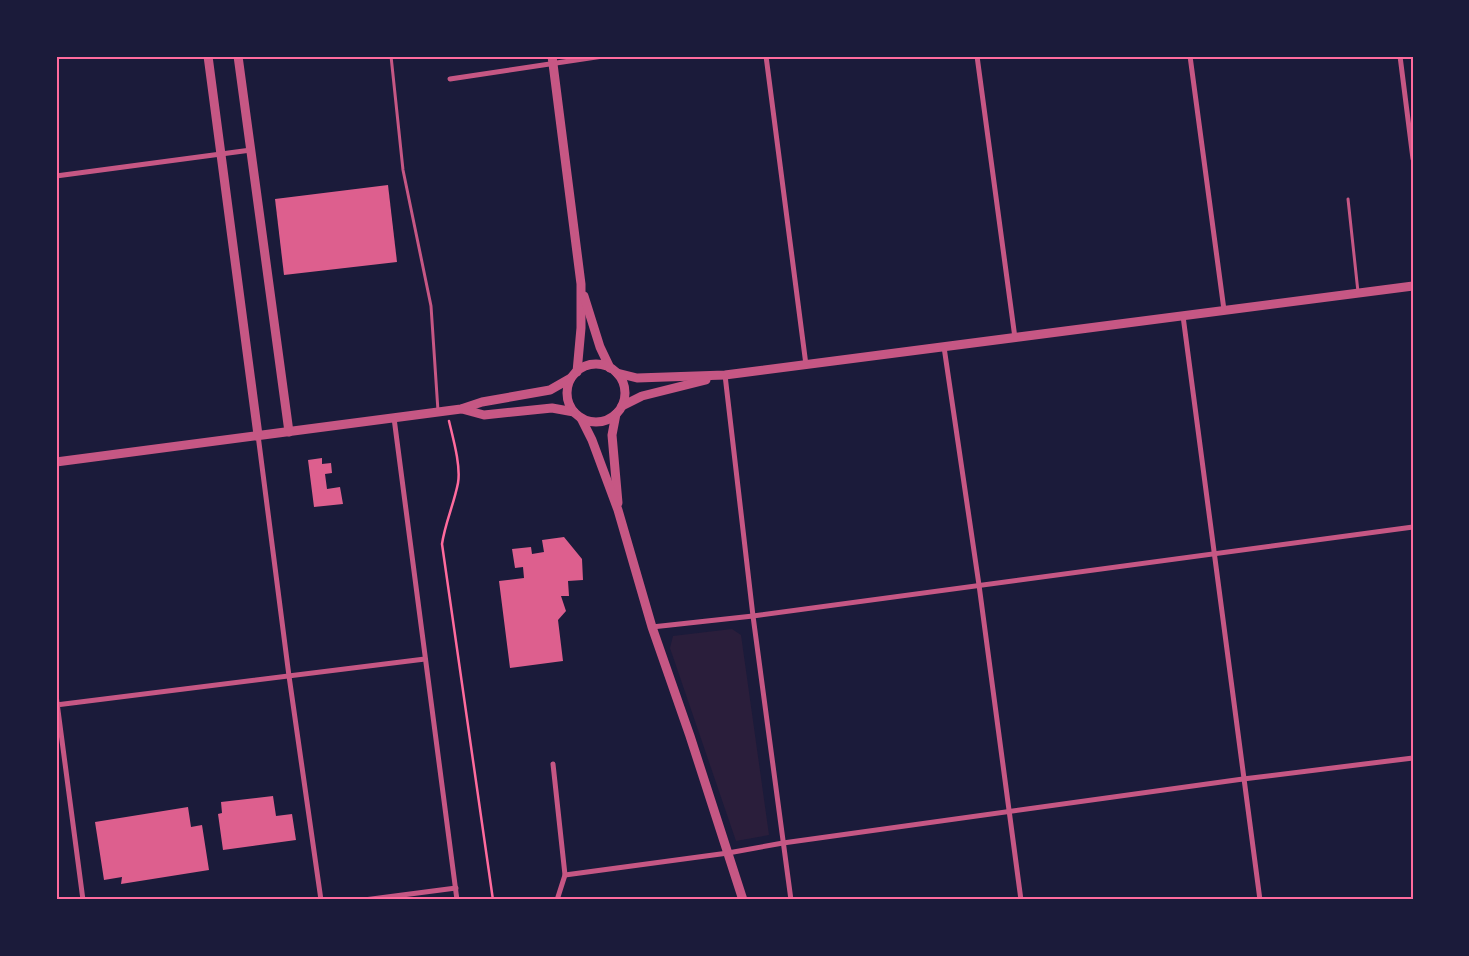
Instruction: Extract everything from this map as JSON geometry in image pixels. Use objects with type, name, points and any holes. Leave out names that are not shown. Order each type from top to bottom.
[{"type":"street","points":[[208,56],[289,676],[321,900]]},
{"type":"street","points":[[238,56],[289,432]]},
{"type":"street","points":[[450,79],[552,60],[603,56]]},
{"type":"street","points":[[766,56],[806,365]]},
{"type":"street","points":[[977,56],[1015,338]]},
{"type":"street","points":[[1190,56],[1224,310]]},
{"type":"street","points":[[1400,56],[1410,121],[1413,158]]},
{"type":"street","points":[[552,60],[581,284],[581,328],[574,375],[568,387],[567,396],[569,404],[578,415],[592,440],[618,510],[626,544],[652,627],[690,736],[743,900]]},
{"type":"street","points":[[56,176],[252,150]]},
{"type":"street","points":[[581,284],[600,347],[613,370],[622,380],[624,388],[624,397],[612,435],[618,510]]},
{"type":"street","points":[[462,409],[484,415],[552,408],[578,415],[589,421],[599,422],[608,420],[619,410],[642,396],[726,376],[1413,286]]},
{"type":"street","points":[[1183,316],[1260,900]]},
{"type":"street","points":[[944,347],[979,586],[1021,900]]},
{"type":"street","points":[[56,462],[462,409],[482,402],[550,390],[585,367],[594,364],[637,378],[726,376]]},
{"type":"street","points":[[726,376],[753,616],[791,900]]},
{"type":"street","points":[[394,418],[457,900]]},
{"type":"street","points":[[652,627],[753,616],[1413,527]]},
{"type":"street","points":[[57,705],[425,659]]},
{"type":"street","points":[[56,695],[83,900]]},
{"type":"street","points":[[565,875],[1009,811],[1413,758]]},
{"type":"street","points":[[552,764],[565,875],[557,900]]},
{"type":"street","points":[[364,900],[456,888]]},
{"type":"lane","points":[[391,56],[403,170],[431,306],[438,412]]},
{"type":"lane","points":[[1348,199],[1358,293]]},
{"type":"path","points":[[448,411],[458,470],[458,482],[444,530],[442,544],[493,900]]},
{"type":"shaded area","points":[[732,629],[741,635],[769,835],[736,841],[670,648],[673,636]]},
{"type":"building","points":[[388,185],[397,262],[284,275],[275,199]]},
{"type":"building","points":[[322,458],[322,464],[331,463],[332,473],[325,474],[327,489],[340,487],[343,504],[314,507],[308,460]]},
{"type":"building","points":[[564,537],[582,559],[583,580],[568,581],[569,596],[561,596],[566,611],[558,620],[563,661],[510,668],[499,581],[524,578],[523,567],[515,568],[512,549],[531,547],[532,554],[544,552],[542,540]]},
{"type":"building","points":[[273,796],[276,816],[292,814],[296,840],[223,850],[218,814],[222,813],[221,802]]},
{"type":"building","points":[[188,807],[191,827],[202,825],[209,870],[121,884],[122,877],[104,880],[95,822]]}]
